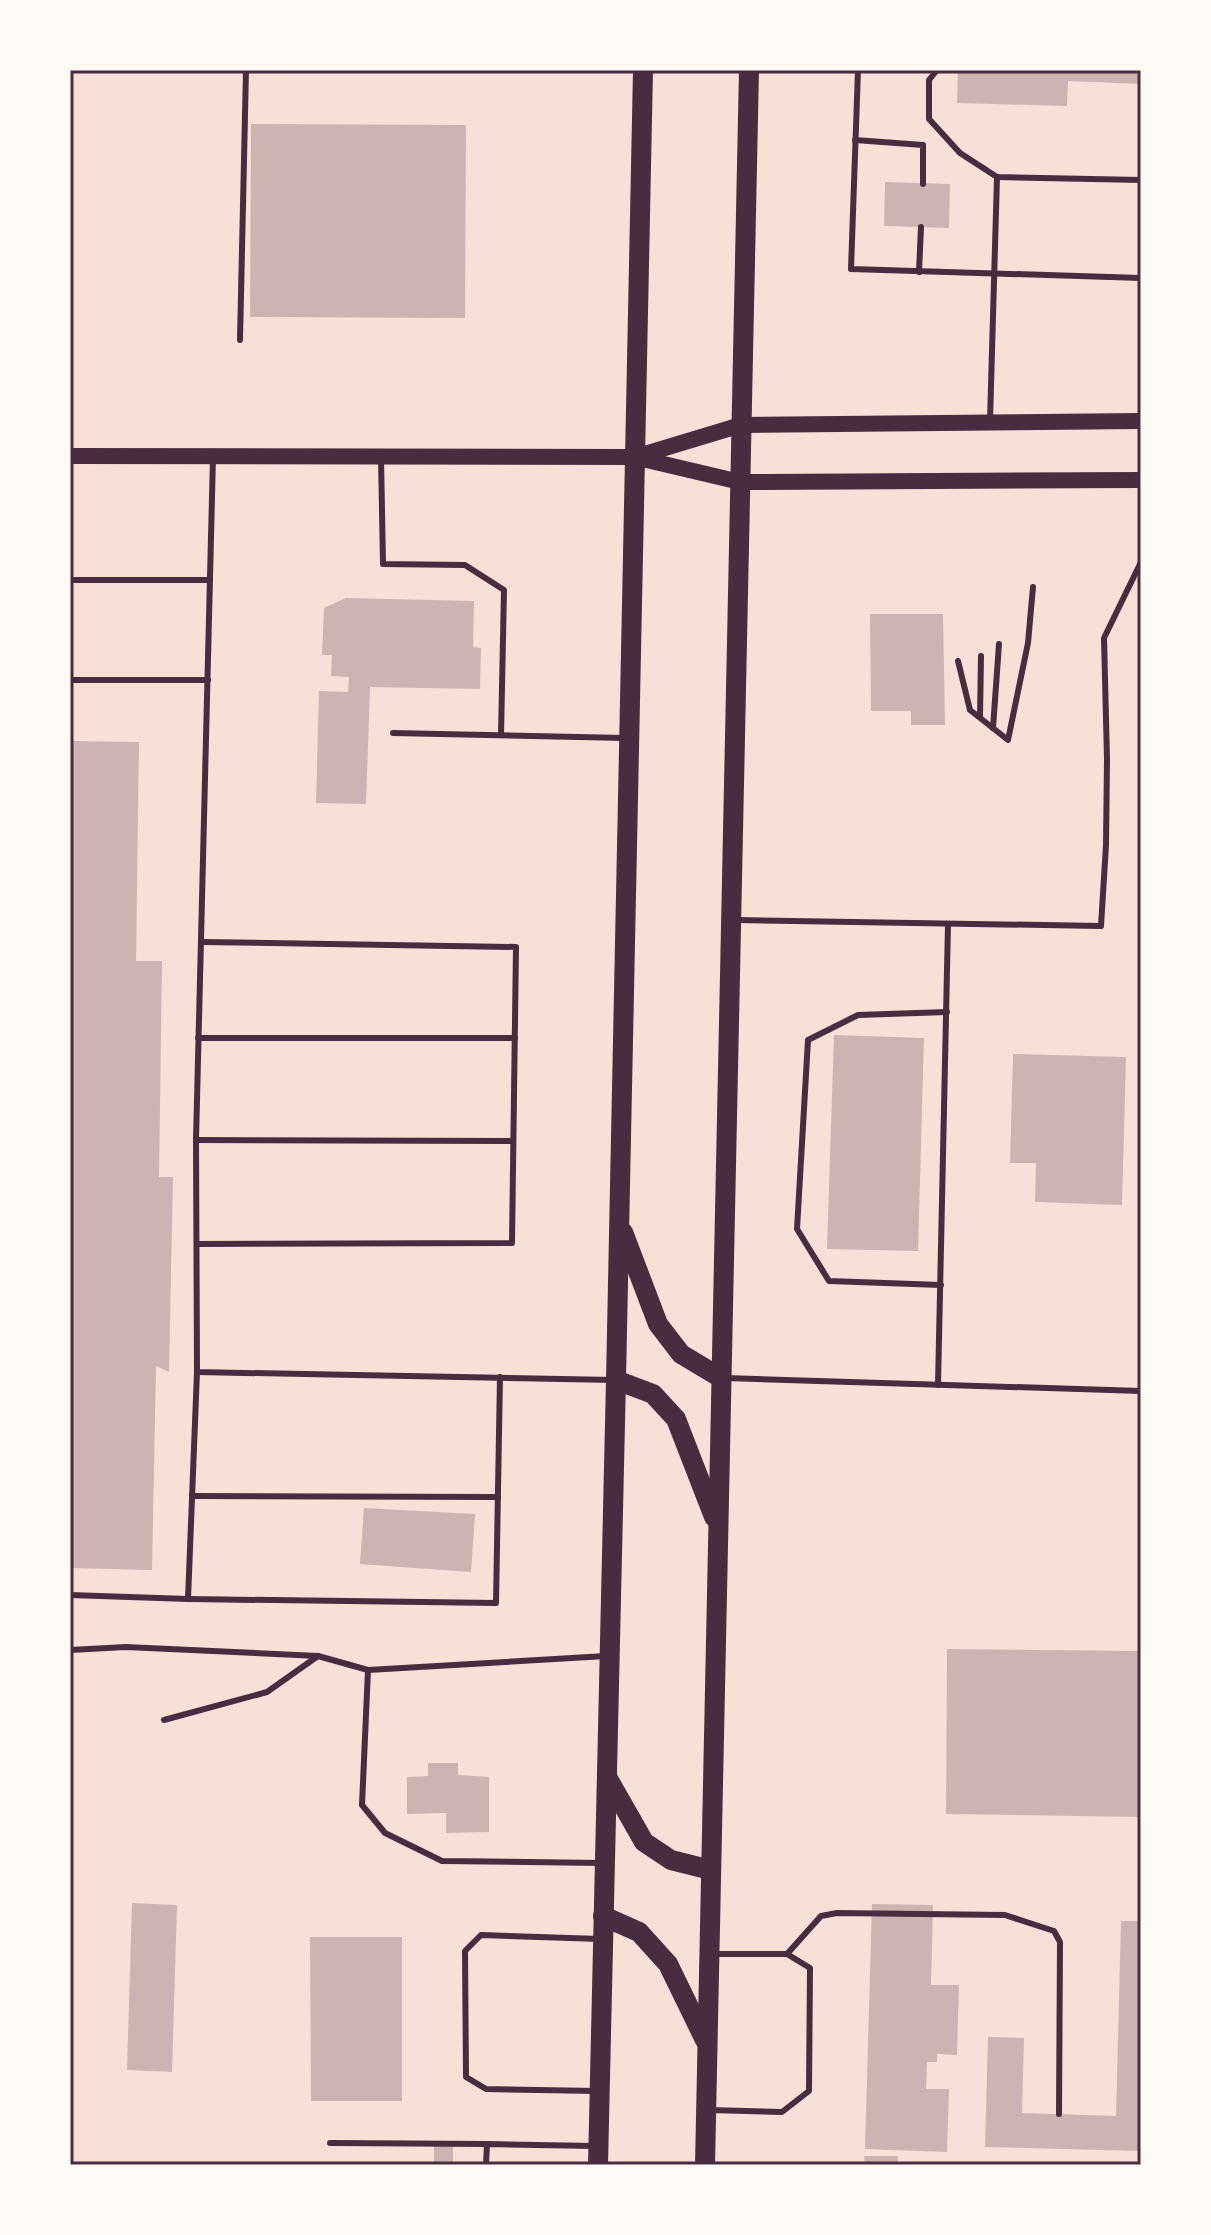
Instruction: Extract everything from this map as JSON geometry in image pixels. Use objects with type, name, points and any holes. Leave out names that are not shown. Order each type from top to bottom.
[{"type":"main road","points":[[598,2155],[643,70]]},
{"type":"main road","points":[[705,2165],[749,70]]},
{"type":"main road","points":[[634,457],[741,425],[1141,421]]},
{"type":"main road","points":[[70,456],[634,457],[740,482],[1141,480]]},
{"type":"main road","points":[[619,1220],[658,1324],[681,1354],[721,1378]]},
{"type":"main road","points":[[616,1380],[653,1394],[676,1419],[719,1528]]},
{"type":"main road","points":[[607,1777],[644,1842],[671,1860],[711,1870]]},
{"type":"main road","points":[[603,1916],[639,1932],[668,1964],[707,2043]]},
{"type":"lane","points":[[240,340],[246,70]]},
{"type":"lane","points":[[858,70],[851,269],[1141,278]]},
{"type":"lane","points":[[937,70],[929,80],[929,119],[960,153],[997,177],[1141,180]]},
{"type":"lane","points":[[855,140],[923,145],[923,184]]},
{"type":"lane","points":[[990,422],[997,177]]},
{"type":"lane","points":[[919,272],[921,227]]},
{"type":"lane","points":[[188,1599],[197,1372],[196,1140],[213,457]]},
{"type":"lane","points":[[381,457],[383,564],[465,565],[504,590],[501,735]]},
{"type":"lane","points":[[732,920],[1101,926],[1107,759],[1104,638],[1141,562]]},
{"type":"lane","points":[[70,580],[210,580]]},
{"type":"lane","points":[[958,661],[970,710],[1008,740],[1028,643],[1033,587]]},
{"type":"lane","points":[[993,728],[999,644]]},
{"type":"lane","points":[[980,717],[981,656]]},
{"type":"lane","points":[[70,680],[208,680]]},
{"type":"lane","points":[[393,733],[628,738]]},
{"type":"lane","points":[[938,1385],[948,924]]},
{"type":"lane","points":[[197,1244],[512,1243],[515,1038],[516,947],[201,942]]},
{"type":"lane","points":[[941,1285],[829,1281],[797,1229],[808,1040],[858,1015],[947,1012]]},
{"type":"lane","points":[[198,1038],[515,1038]]},
{"type":"lane","points":[[196,1140],[513,1141]]},
{"type":"lane","points":[[197,1372],[616,1380]]},
{"type":"lane","points":[[70,1595],[496,1603],[500,1377]]},
{"type":"lane","points":[[721,1378],[1141,1391]]},
{"type":"lane","points":[[192,1496],[498,1497]]},
{"type":"lane","points":[[70,1650],[126,1647],[318,1656],[368,1670],[610,1655]]},
{"type":"lane","points":[[164,1720],[267,1692],[318,1656]]},
{"type":"lane","points":[[368,1670],[362,1805],[385,1833],[442,1861],[605,1863]]},
{"type":"lane","points":[[787,1954],[821,1916],[837,1913],[1005,1915],[1054,1931],[1060,1942],[1059,2114]]},
{"type":"lane","points":[[600,2091],[486,2089],[466,2077],[465,1951],[481,1935],[603,1939]]},
{"type":"lane","points":[[706,2110],[782,2112],[809,2091],[810,1968],[787,1954],[710,1954]]},
{"type":"lane","points":[[330,2143],[487,2144],[598,2155]]},
{"type":"lane","points":[[486,2165],[487,2144]]},
{"type":"building","points":[[958,70],[1141,70],[1141,84],[1068,81],[1067,106],[957,103]]},
{"type":"building","points":[[251,124],[466,125],[465,318],[250,317]]},
{"type":"building","points":[[885,182],[950,184],[949,228],[884,226]]},
{"type":"building","points":[[346,598],[474,601],[473,647],[481,648],[480,689],[370,687],[366,804],[316,803],[319,691],[348,692],[349,677],[331,676],[332,655],[322,655],[324,608]]},
{"type":"building","points":[[870,614],[943,614],[945,725],[911,725],[911,711],[871,711]]},
{"type":"building","points":[[70,741],[139,742],[136,961],[162,961],[159,1177],[173,1177],[169,1372],[156,1366],[152,1570],[70,1568]]},
{"type":"building","points":[[834,1035],[924,1038],[918,1251],[827,1249]]},
{"type":"building","points":[[1013,1054],[1126,1057],[1122,1205],[1035,1202],[1036,1163],[1010,1163]]},
{"type":"building","points":[[364,1508],[475,1514],[471,1572],[360,1564]]},
{"type":"building","points":[[947,1649],[1141,1651],[1141,1817],[946,1814]]},
{"type":"building","points":[[428,1763],[458,1763],[458,1775],[489,1777],[489,1832],[446,1833],[446,1813],[407,1814],[407,1777],[428,1776]]},
{"type":"building","points":[[132,1903],[177,1905],[172,2072],[127,2070]]},
{"type":"building","points":[[872,1904],[933,1905],[931,1985],[959,1985],[957,2055],[937,2054],[937,2062],[927,2062],[926,2089],[949,2089],[947,2152],[865,2149]]},
{"type":"building","points":[[1121,1921],[1141,1921],[1141,2151],[985,2147],[988,2037],[1024,2038],[1022,2113],[1116,2116]]},
{"type":"building","points":[[310,1937],[402,1937],[402,2101],[311,2101]]},
{"type":"building","points":[[434,2146],[453,2146],[453,2165],[434,2165]]},
{"type":"building","points":[[864,2156],[898,2156],[897,2165],[865,2165]]}]
